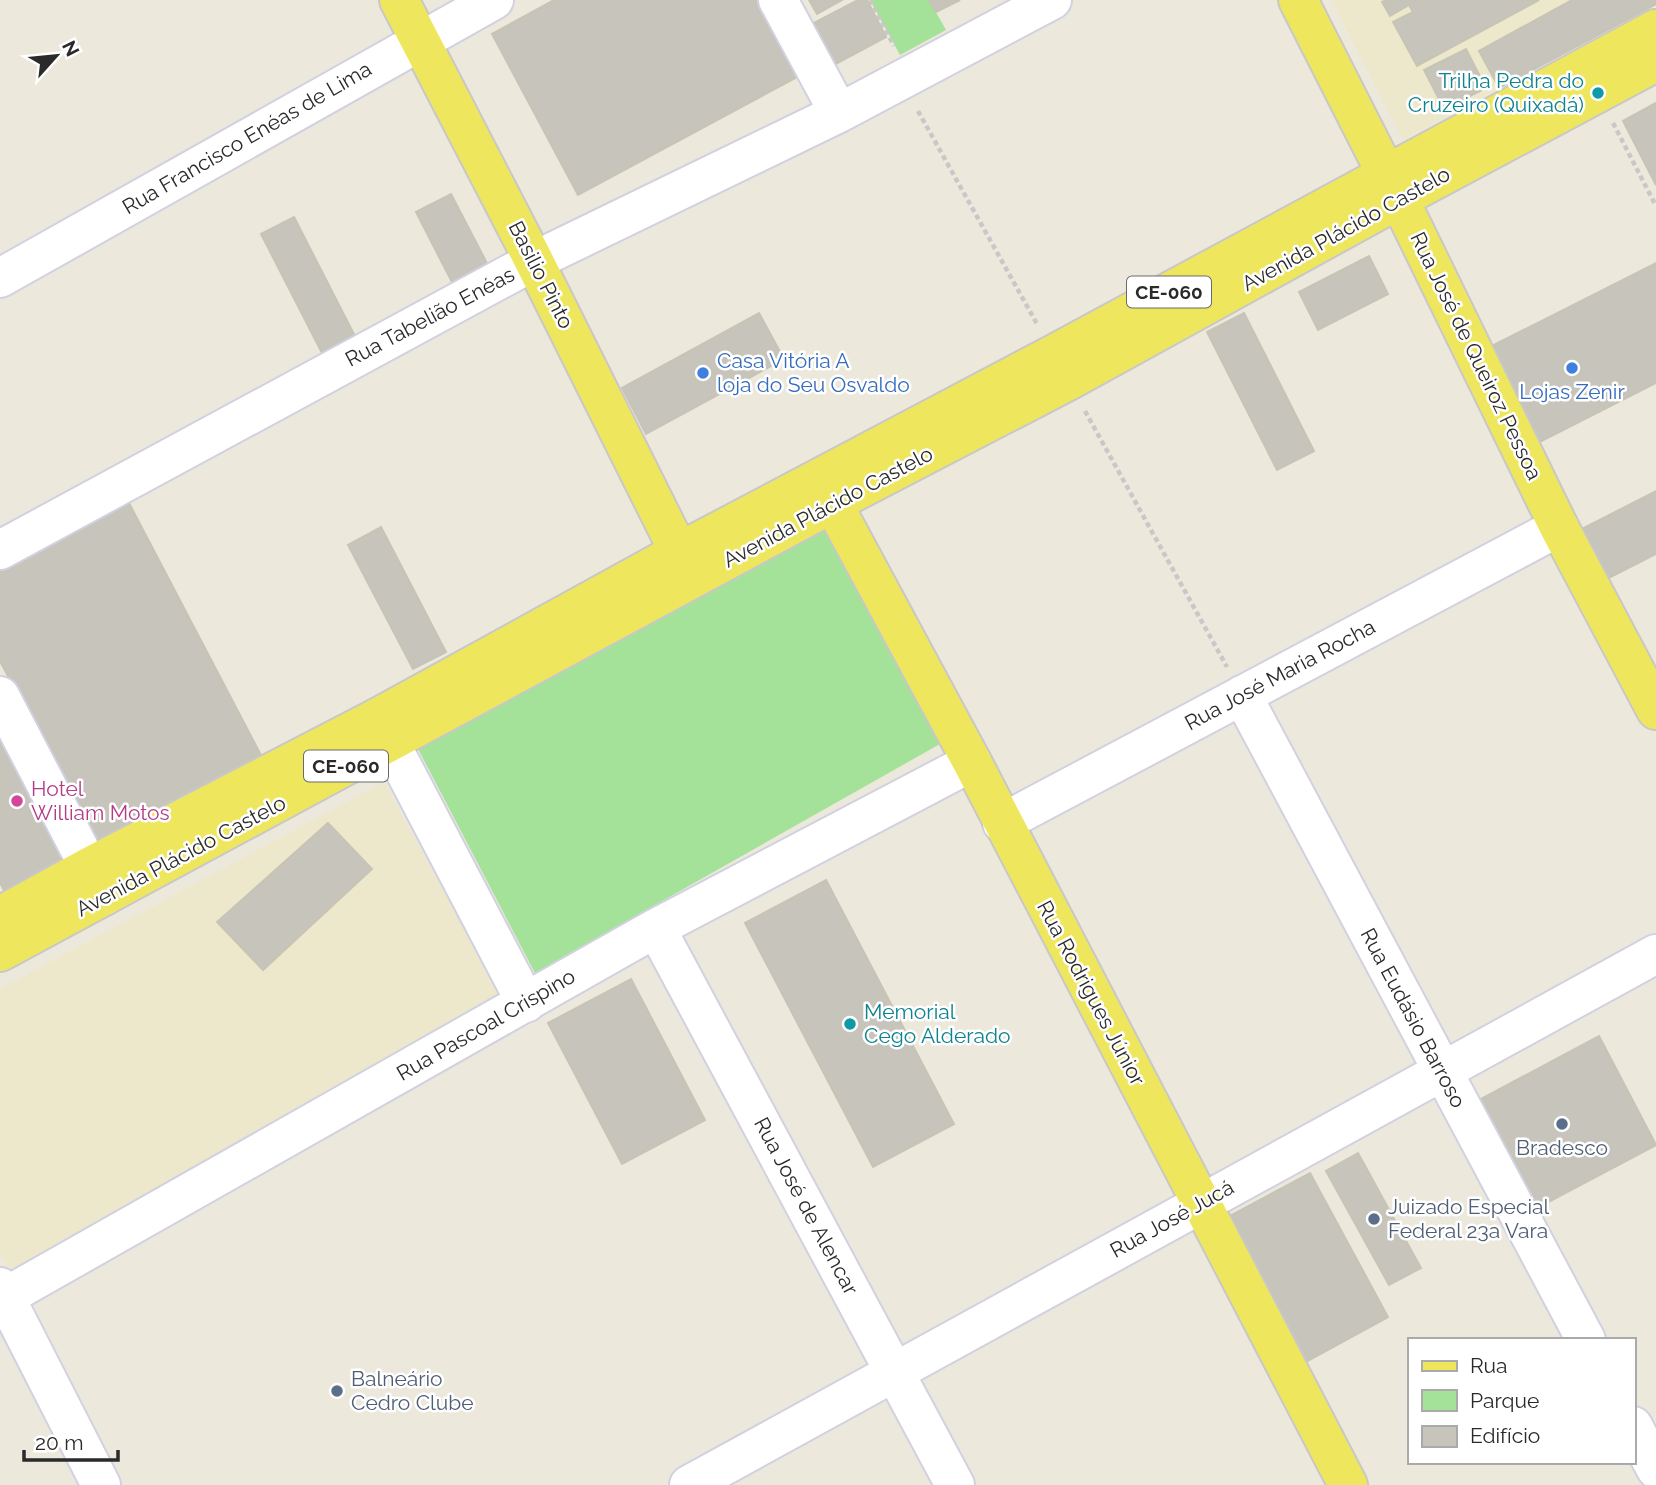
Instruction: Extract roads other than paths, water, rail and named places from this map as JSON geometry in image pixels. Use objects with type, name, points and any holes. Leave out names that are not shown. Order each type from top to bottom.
[{"type":"main road","name":"Basilio Pinto","points":[[399,0],[534,261],[686,566]]},
{"type":"main road","name":"Rua José de Queiroz Pessoa","points":[[1298,0],[1393,187],[1559,527],[1656,710]]},
{"type":"main road","name":"Avenida Plácido Castelo","points":[[0,952],[97,882],[826,490],[1068,381],[1656,29]]},
{"type":"main road","name":"Avenida Plácido Castelo","points":[[1393,187],[1598,93],[1656,62]]},
{"type":"main road","name":"Rua Rodrigues Júnior","points":[[826,490],[972,762],[1348,1485]]},
{"type":"main road","name":"Avenida Plácido Castelo","points":[[0,916],[97,882]]},
{"type":"street","name":"Rua Francisco Enéas de Lima","points":[[0,278],[494,0]]},
{"type":"street","points":[[778,0],[839,113]]},
{"type":"street","name":"Rua Tabelião Enéas","points":[[0,550],[534,261],[839,113],[1052,0]]},
{"type":"street","name":"Rua José Maria Rocha","points":[[1002,823],[1559,527]]},
{"type":"street","name":"Rua Eudásio Barroso","points":[[1242,695],[1585,1338]]},
{"type":"street","points":[[0,696],[97,882]]},
{"type":"street","points":[[384,730],[526,1003]]},
{"type":"street","name":"Rua Pascoal Crispino","points":[[3,1292],[526,1003],[656,928],[972,762]]},
{"type":"street","name":"Rua José de Alencar","points":[[656,928],[955,1485]]},
{"type":"street","name":"Rua José Jucá","points":[[689,1485],[1656,954]]},
{"type":"street","points":[[3,1292],[101,1485]]},
{"type":"street","points":[[1635,1430],[1656,1469]]},
{"type":"place","name":"Trilha Pedra do Cruzeiro (Quixadá)","points":[[1598,93]]},
{"type":"place","name":"Lojas Zenir","points":[[1572,368]]},
{"type":"place","name":"Casa Vitória A loja do Seu Osvaldo","points":[[703,373]]},
{"type":"place","name":"Hotel William Motos","points":[[17,801]]},
{"type":"place","name":"Memorial Cego Alderado","points":[[850,1024]]},
{"type":"place","name":"Bradesco","points":[[1562,1124]]},
{"type":"place","name":"Juizado Especial Federal 23a Vara","points":[[1374,1219]]},
{"type":"place","name":"Balneário Cedro Clube","points":[[337,1391]]}]
